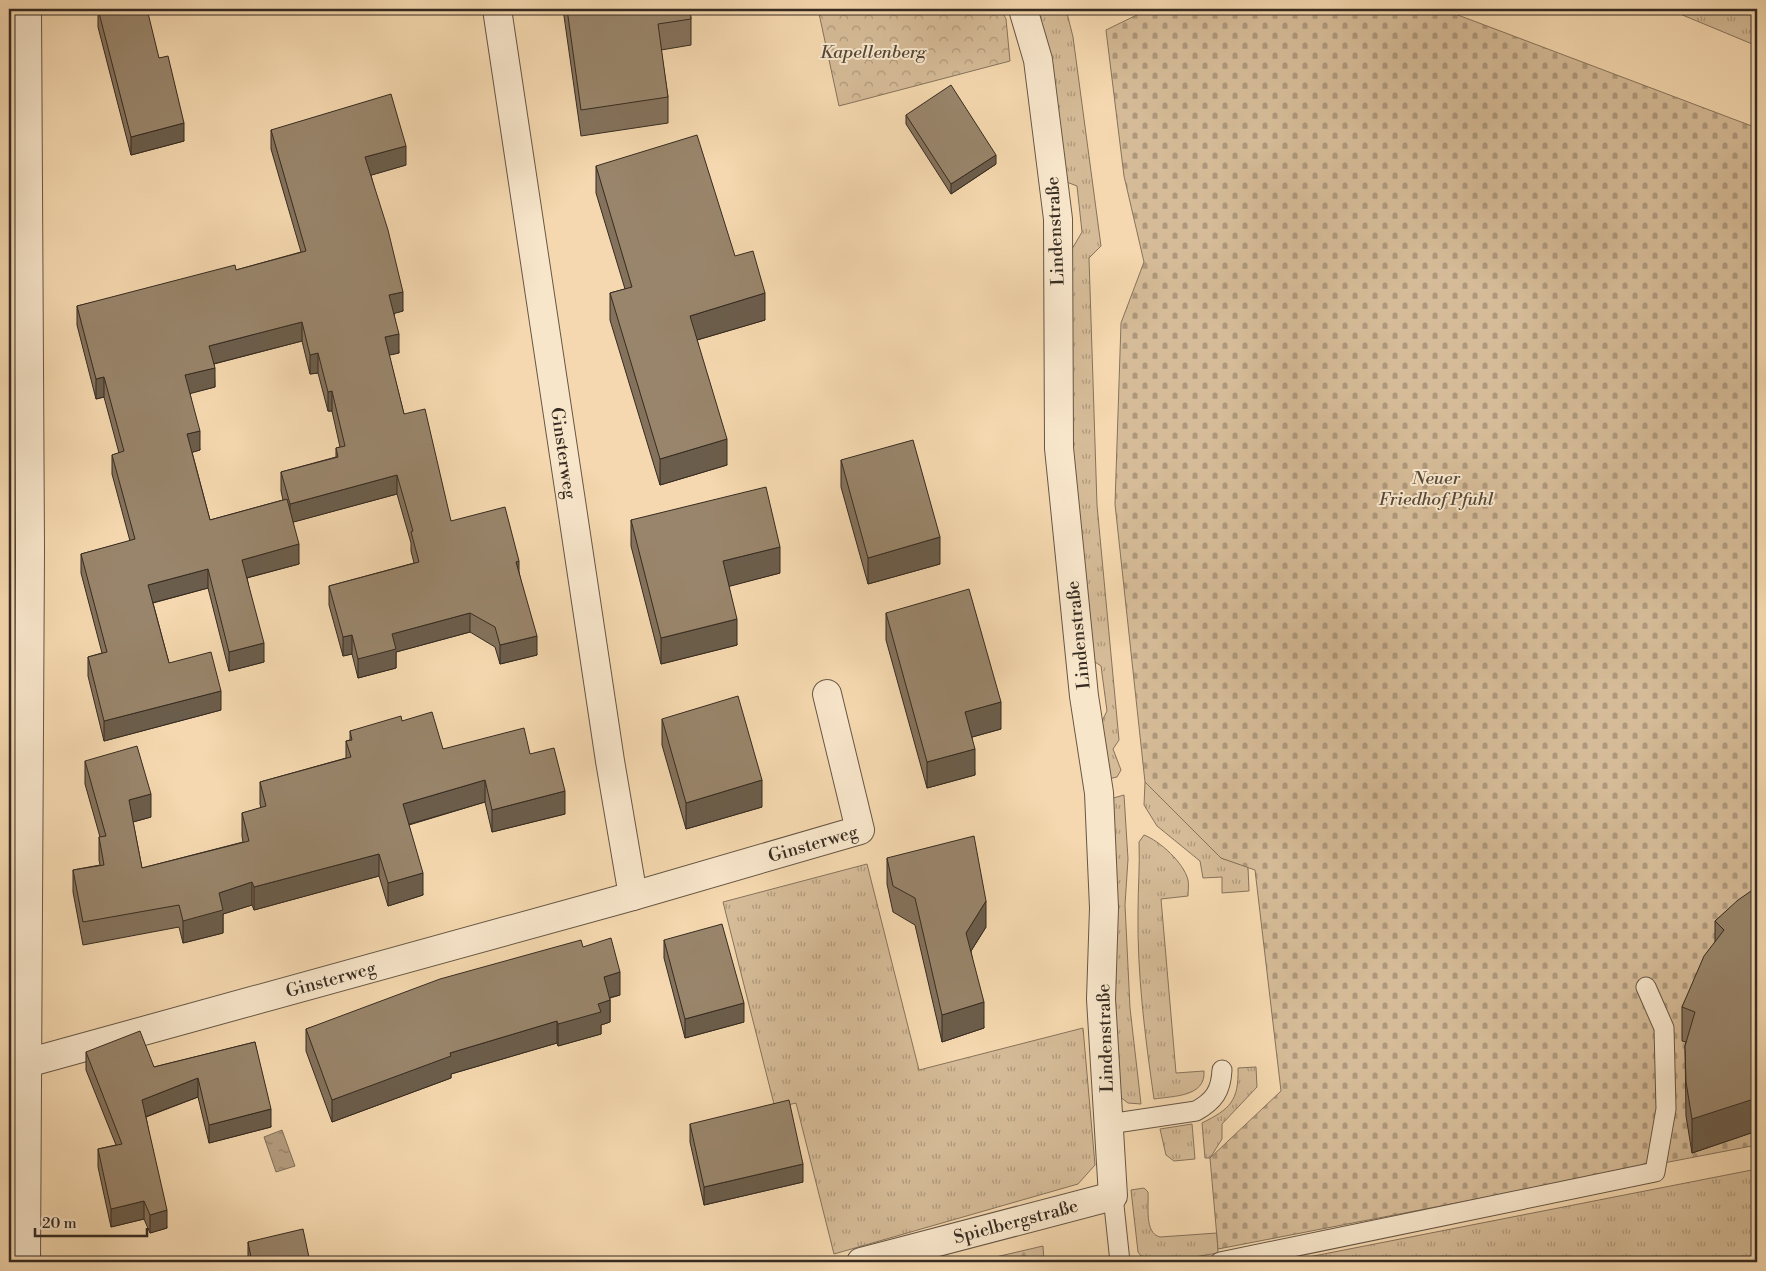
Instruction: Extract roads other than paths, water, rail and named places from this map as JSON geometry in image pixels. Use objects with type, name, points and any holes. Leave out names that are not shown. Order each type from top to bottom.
[{"type":"street","points":[[26,1262],[30,548],[27,9]]},
{"type":"street","name":"Ginsterweg","points":[[497,9],[609,752],[634,896]]},
{"type":"street","name":"Lindenstraße","points":[[1023,9],[1038,60],[1058,219],[1060,448],[1084,696],[1099,793],[1104,908],[1101,999],[1113,1196]]},
{"type":"street","name":"Ginsterweg","points":[[27,1063],[634,896],[860,830],[827,694]]},
{"type":"street","name":"Spielbergstraße","points":[[861,1262],[1113,1196]]},
{"type":"lane","points":[[1220,1262],[1655,1172],[1666,1109],[1664,1028],[1646,987]]},
{"type":"lane","points":[[1109,1124],[1196,1111],[1208,1105],[1216,1096],[1221,1085],[1222,1070]]},
{"type":"lane","name":"Lindenstraße","points":[[1113,1196],[1120,1262]]},
{"type":"water","points":[[282,1130],[295,1166],[276,1172],[264,1137]]},
{"type":"park label","name":"Kapellenberg","points":[[873,52]]},
{"type":"park label","name":"Neuer Friedhof Pfuhl","points":[[1436,488]]}]
